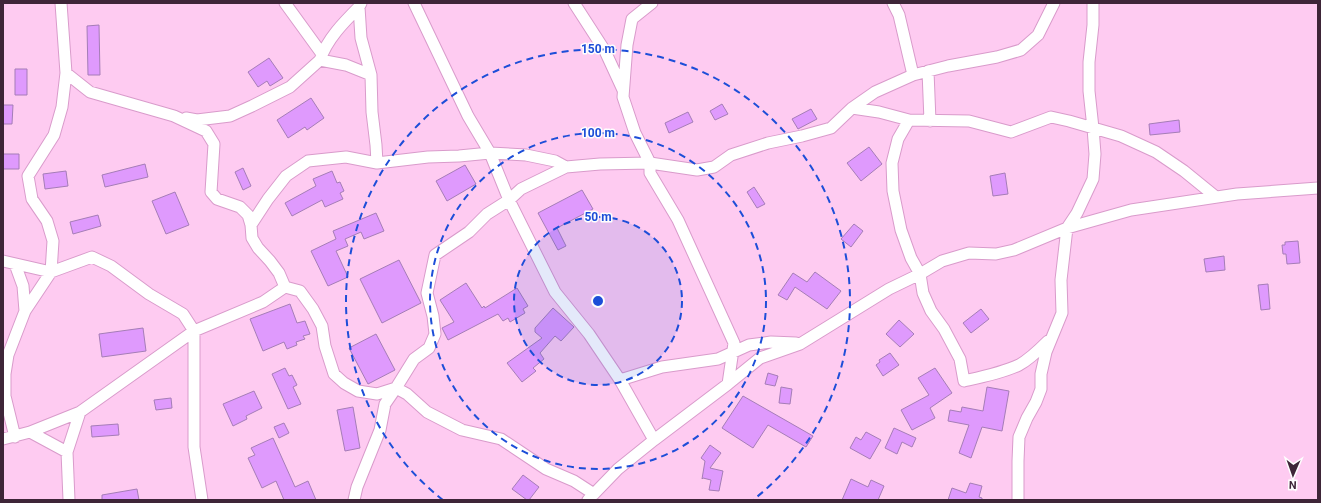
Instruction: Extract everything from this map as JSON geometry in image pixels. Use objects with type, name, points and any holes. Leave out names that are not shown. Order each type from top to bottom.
[{"type":"street","points":[[15,437],[5,396],[5,374],[8,355],[25,311],[51,272],[53,241],[47,221],[32,200],[28,176],[54,135],[62,107],[66,73],[61,3]]},
{"type":"street","points":[[286,3],[321,57],[346,65],[371,76]]},
{"type":"street","points":[[414,3],[468,116],[490,153],[509,200],[555,292],[589,334],[620,380],[654,440]]},
{"type":"street","points":[[574,3],[605,51],[624,90]]},
{"type":"street","points":[[652,3],[632,19],[627,44],[623,97],[633,126],[650,163],[650,173],[678,220],[734,343],[728,384]]},
{"type":"street","points":[[893,3],[899,15],[913,75]]},
{"type":"street","points":[[354,500],[380,430],[385,404],[414,359],[429,348],[435,334],[433,316],[427,293],[435,255],[469,232],[487,214],[509,200],[521,189],[566,167],[600,164],[650,163],[697,170],[714,166],[731,155],[768,143],[831,128],[852,108],[875,92],[913,75],[948,66],[997,57],[1020,50],[1038,35],[1054,3]]},
{"type":"street","points":[[1018,500],[1019,437],[1026,418],[1036,402],[1041,389],[1041,374],[1050,339],[1062,314],[1061,280],[1066,228],[1077,214],[1093,179],[1095,154],[1094,128],[1089,91],[1089,62],[1093,25],[1093,3]]},
{"type":"street","points":[[66,73],[90,92],[174,116],[197,120],[230,116],[290,87],[321,57],[343,22],[360,5]]},
{"type":"street","points":[[360,5],[361,38],[371,76],[372,112],[377,163]]},
{"type":"street","points":[[928,71],[930,121]]},
{"type":"street","points":[[852,108],[878,112],[909,120],[969,121],[1011,132],[1051,117],[1121,136],[1156,152],[1184,171],[1216,197]]},
{"type":"street","points":[[174,116],[206,131],[214,144],[211,192],[217,199],[240,207],[248,215],[251,225],[252,238],[258,248],[279,273],[286,287],[300,291],[314,310],[322,326],[325,346],[334,374],[358,392],[377,394],[396,388],[407,394],[427,412],[462,430],[501,439],[546,470],[574,481],[591,497],[618,469],[760,358],[800,344],[889,289],[920,274],[942,260],[969,253],[996,254],[1014,250],[1066,228],[1131,210],[1238,194],[1318,188]]},
{"type":"street","points":[[909,120],[898,139],[892,163],[893,191],[901,230],[911,258],[920,274],[924,293],[931,312],[944,328],[960,359],[964,381],[983,377],[1019,364],[1037,353],[1050,339]]},
{"type":"street","points":[[251,225],[268,199],[286,176],[308,161],[346,157],[377,163],[428,157],[490,153],[526,155],[555,161],[566,167]]},
{"type":"street","points":[[3,261],[51,272],[92,257],[111,266],[149,294],[183,314],[194,331],[194,447],[202,500]]},
{"type":"street","points":[[15,264],[23,286],[25,311]]},
{"type":"street","points":[[3,439],[30,432],[80,412],[194,331],[263,302],[286,287]]},
{"type":"street","points":[[620,380],[662,367],[718,359],[749,345],[771,342],[800,344]]},
{"type":"street","points":[[69,500],[67,452],[80,412]]},
{"type":"street","points":[[30,432],[67,452]]},
{"type":"building","points":[[99,25],[100,75],[88,75],[87,26]]},
{"type":"building","points":[[269,58],[283,78],[270,86],[267,81],[258,87],[248,72]]},
{"type":"building","points":[[15,69],[27,69],[27,95],[15,95]]},
{"type":"building","points":[[311,98],[324,118],[307,130],[305,127],[288,138],[277,120]]},
{"type":"building","points":[[722,104],[728,114],[715,120],[710,111]]},
{"type":"building","points":[[3,105],[13,105],[12,124],[3,124]]},
{"type":"building","points":[[811,109],[817,119],[798,129],[792,119]]},
{"type":"building","points":[[688,112],[693,122],[669,133],[665,123]]},
{"type":"building","points":[[1179,120],[1180,132],[1150,135],[1149,124]]},
{"type":"building","points":[[869,147],[882,164],[861,181],[847,163]]},
{"type":"building","points":[[3,154],[19,154],[19,169],[3,169]]},
{"type":"building","points":[[145,164],[148,177],[105,187],[102,175]]},
{"type":"building","points":[[465,165],[476,184],[447,201],[436,181]]},
{"type":"building","points":[[243,168],[251,186],[243,190],[235,172]]},
{"type":"building","points":[[66,171],[68,186],[45,189],[43,174]]},
{"type":"building","points":[[332,171],[337,183],[340,182],[344,191],[340,193],[343,199],[325,207],[322,200],[292,216],[285,203],[316,186],[313,179]]},
{"type":"building","points":[[1005,173],[1008,194],[993,196],[990,176]]},
{"type":"building","points":[[754,187],[765,204],[757,208],[747,192]]},
{"type":"building","points":[[582,190],[593,209],[557,228],[566,246],[558,250],[538,213]]},
{"type":"building","points":[[175,192],[189,225],[166,234],[152,201]]},
{"type":"building","points":[[376,213],[384,231],[364,239],[361,232],[345,239],[348,246],[336,251],[348,277],[328,286],[311,251],[336,239],[333,231]]},
{"type":"building","points":[[98,215],[101,226],[73,234],[70,222]]},
{"type":"building","points":[[854,224],[863,231],[851,247],[841,239]]},
{"type":"building","points":[[1298,241],[1300,263],[1287,264],[1286,254],[1283,254],[1282,245],[1285,245],[1285,242]]},
{"type":"building","points":[[1224,256],[1225,270],[1206,272],[1204,259]]},
{"type":"building","points":[[399,260],[421,303],[382,323],[360,279]]},
{"type":"building","points":[[815,272],[841,291],[827,309],[795,287],[787,300],[778,295],[793,273],[807,282]]},
{"type":"building","points":[[466,283],[482,308],[484,306],[485,308],[517,288],[528,306],[523,309],[525,313],[510,322],[508,318],[503,321],[498,314],[448,340],[442,328],[454,322],[440,300]]},
{"type":"building","points":[[1268,284],[1270,309],[1261,310],[1258,285]]},
{"type":"building","points":[[290,304],[297,323],[305,321],[310,334],[303,336],[305,339],[296,342],[297,345],[287,349],[284,342],[263,351],[250,319]]},
{"type":"building","points":[[553,308],[574,327],[561,341],[555,336],[540,353],[544,359],[533,368],[536,371],[522,382],[507,363],[542,338],[535,332],[535,328]]},
{"type":"building","points":[[981,309],[989,319],[971,333],[963,323]]},
{"type":"building","points":[[899,320],[914,334],[900,347],[886,334]]},
{"type":"building","points":[[143,328],[146,351],[102,357],[99,334]]},
{"type":"building","points":[[376,334],[395,370],[368,384],[349,348]]},
{"type":"building","points":[[890,353],[899,365],[883,376],[876,365],[880,362],[879,360]]},
{"type":"building","points":[[285,368],[289,376],[292,375],[297,385],[293,387],[301,404],[288,409],[272,374]]},
{"type":"building","points":[[935,368],[952,393],[930,408],[935,418],[912,430],[901,410],[929,395],[918,378]]},
{"type":"building","points":[[768,373],[778,376],[775,386],[765,384]]},
{"type":"building","points":[[781,387],[792,389],[790,404],[779,403]]},
{"type":"building","points":[[987,387],[1009,391],[1002,431],[982,427],[971,458],[959,453],[969,425],[948,421],[950,410],[961,412],[962,407],[983,411]]},
{"type":"building","points":[[254,391],[262,408],[246,416],[247,419],[233,426],[223,404]]},
{"type":"building","points":[[743,396],[813,436],[806,447],[768,425],[753,448],[722,428]]},
{"type":"building","points":[[171,398],[172,408],[156,410],[154,400]]},
{"type":"building","points":[[353,407],[360,448],[345,451],[337,410]]},
{"type":"building","points":[[284,423],[289,433],[279,438],[274,427]]},
{"type":"building","points":[[118,424],[119,435],[92,437],[91,426]]},
{"type":"building","points":[[894,428],[916,438],[912,447],[902,442],[897,454],[885,448]]},
{"type":"building","points":[[866,432],[881,440],[870,459],[850,448],[856,437],[861,440]]},
{"type":"building","points":[[273,438],[295,487],[308,481],[316,500],[284,500],[276,481],[262,488],[248,458],[255,455],[251,448]]},
{"type":"building","points":[[710,445],[721,453],[710,468],[723,471],[719,491],[709,490],[711,480],[702,479],[705,461],[701,458]]},
{"type":"building","points":[[523,475],[539,487],[529,500],[512,489]]},
{"type":"building","points":[[851,479],[868,487],[871,480],[884,486],[878,500],[842,500]]},
{"type":"building","points":[[970,483],[982,486],[979,497],[982,498],[982,500],[948,500],[952,488],[966,493]]},
{"type":"building","points":[[137,489],[139,500],[102,500],[102,495]]}]
